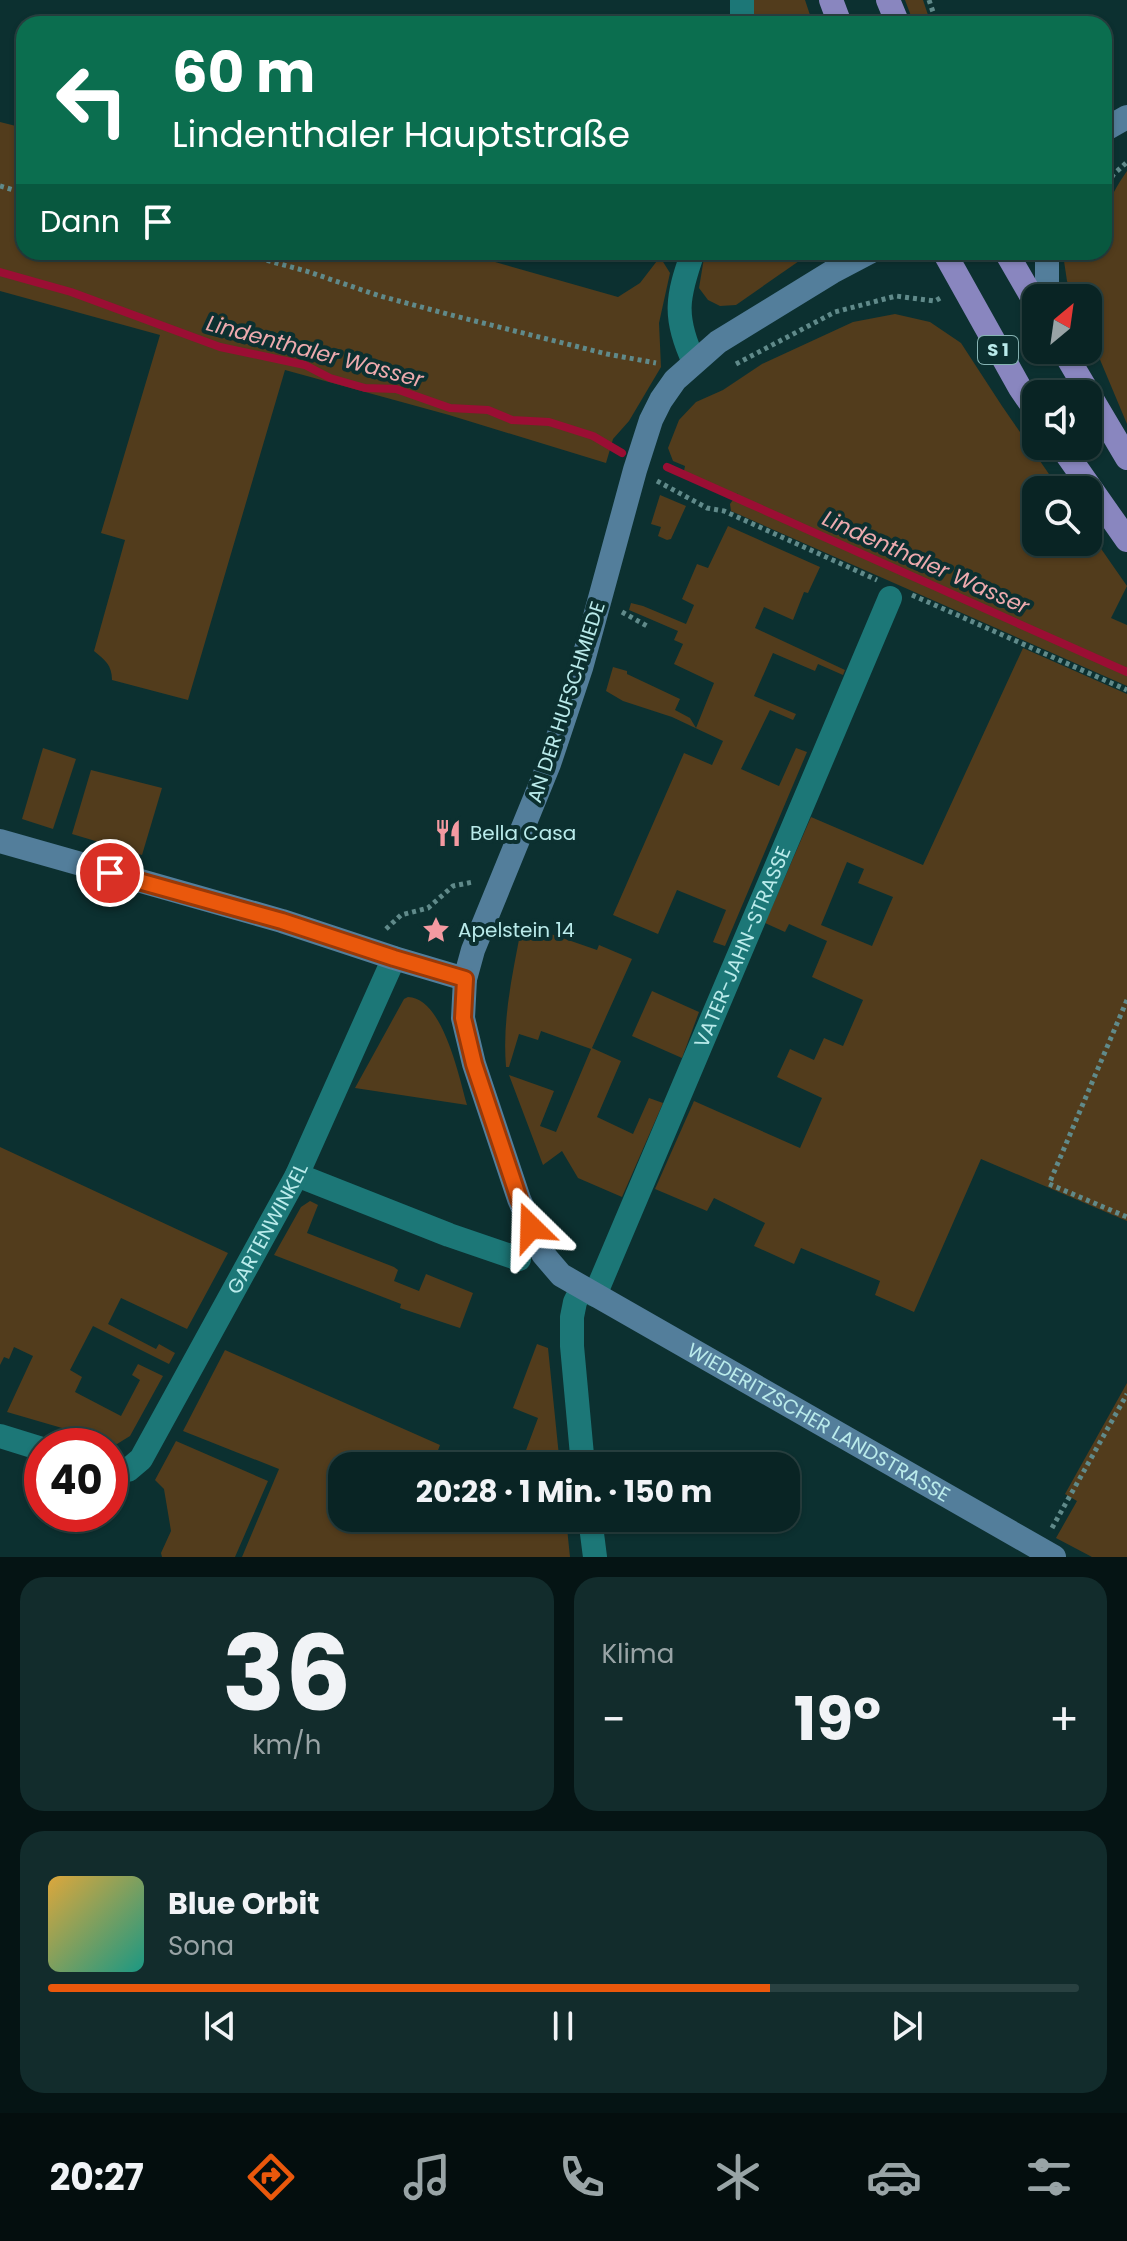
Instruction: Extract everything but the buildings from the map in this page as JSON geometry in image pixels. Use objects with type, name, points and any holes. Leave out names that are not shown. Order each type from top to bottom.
[{"type":"main road","name":"S 1","points":[[948,260],[1022,391]]},
{"type":"main road","points":[[1011,260],[1024,284]]},
{"type":"main road","points":[[1071,364],[1127,458]]},
{"type":"main road","points":[[1071,460],[1127,540]]},
{"type":"street","points":[[690,260],[681,284],[679,323],[694,362]]},
{"type":"street","points":[[1047,260],[1047,284]]},
{"type":"street","name":"AN DER HUFSCHMIEDE","points":[[588,1291],[561,1275],[543,1254],[519,1199],[474,1064],[463,1018],[465,979],[473,950],[549,764],[581,668],[637,462],[661,400],[675,380],[718,342],[838,262]]},
{"type":"street","name":"VATER-JAHN-STRASSE","points":[[588,1291],[890,598]]},
{"type":"street","points":[[0,841],[282,921],[465,979]]},
{"type":"street","name":"GARTENWINKEL","points":[[128,1470],[141,1459],[297,1175],[394,958]]},
{"type":"street","points":[[297,1175],[519,1259]]},
{"type":"street","points":[[582,1452],[572,1317],[575,1302],[588,1291]]},
{"type":"street","name":"WIEDERITZSCHER LANDSTRASSE","points":[[588,1291],[1054,1557]]},
{"type":"street","points":[[0,1436],[24,1443]]},
{"type":"street","points":[[592,1532],[595,1557]]},
{"type":"path","points":[[1112,177],[1127,162]]},
{"type":"path","points":[[265,260],[380,296],[607,354],[650,363],[694,362]]},
{"type":"path","points":[[728,368],[835,312],[896,296]]},
{"type":"path","points":[[637,462],[707,508],[724,511],[873,578]]},
{"type":"path","points":[[938,607],[1127,690]]},
{"type":"path","points":[[621,612],[647,626]]},
{"type":"path","points":[[365,948],[401,915],[428,908],[453,886],[503,875]]},
{"type":"path","points":[[1127,1000],[1049,1184],[1127,1217]]},
{"type":"path","points":[[1044,1524],[1053,1529],[1127,1394]]},
{"type":"shaded area","points":[[749,0],[805,0],[810,16],[751,16]]},
{"type":"shaded area","points":[[905,0],[923,0],[928,16],[911,16]]},
{"type":"shaded area","points":[[0,122],[16,126],[16,260],[488,260],[618,297],[640,283],[658,260],[662,260],[670,273],[659,323],[661,367],[629,421],[613,439],[606,463],[449,415],[285,370],[188,700],[112,680],[107,663],[94,651],[125,540],[101,533],[160,335],[0,291]]},
{"type":"shaded area","points":[[1127,171],[1127,424],[1102,364],[1102,284],[1068,284],[1064,261],[1112,260],[1112,197]]},
{"type":"shaded area","points":[[704,260],[801,260],[736,305],[720,306],[708,300],[699,288]]},
{"type":"shaded area","points":[[895,314],[930,322],[961,343],[1022,435],[1022,460],[1039,460],[1050,476],[1022,476],[1022,556],[1102,556],[1102,550],[1127,586],[1111,618],[1127,625],[1127,686],[731,511],[730,504],[738,493],[736,495],[684,471],[685,466],[673,461],[668,448],[679,420],[696,402],[723,390],[762,364],[853,322]]},
{"type":"shaded area","points":[[660,495],[686,506],[671,539],[667,540],[658,536],[661,527],[651,524]]},
{"type":"shaded area","points":[[728,526],[820,567],[808,593],[804,592],[793,620],[764,607],[755,628],[845,670],[843,675],[818,664],[815,671],[773,653],[754,696],[796,714],[793,720],[770,710],[741,769],[779,786],[796,748],[807,752],[725,946],[713,942],[726,910],[677,890],[658,934],[613,915],[684,753],[712,765],[723,741],[672,717],[623,701],[606,691],[613,667],[627,671],[627,674],[680,699],[675,710],[690,718],[696,728],[714,683],[674,664],[683,644],[674,640],[678,631],[629,610],[631,603],[686,624],[694,605],[682,599],[697,564],[708,568]]},
{"type":"shaded area","points":[[1023,648],[1127,694],[1127,1221],[981,1159],[914,1312],[875,1295],[880,1281],[801,1248],[794,1264],[754,1246],[765,1223],[714,1198],[707,1211],[655,1189],[694,1101],[800,1148],[822,1098],[777,1077],[790,1049],[814,1060],[824,1038],[843,1046],[863,1000],[812,977],[827,941],[789,924],[785,932],[765,923],[811,817],[923,865]],"holes":[[[847,862],[864,869],[858,883],[893,897],[872,946],[821,925]]]},
{"type":"shaded area","points":[[43,748],[76,759],[53,829],[22,819]]},
{"type":"shaded area","points":[[91,770],[162,788],[142,855],[72,834]]},
{"type":"shaded area","points":[[522,924],[597,950],[599,945],[632,959],[592,1048],[621,1061],[597,1117],[633,1134],[649,1098],[663,1103],[622,1197],[578,1178],[562,1151],[543,1165],[509,1075],[554,1091],[540,1126],[556,1132],[591,1049],[541,1031],[538,1040],[519,1034],[509,1067],[506,1067],[507,1013]]},
{"type":"shaded area","points":[[652,991],[699,1012],[682,1058],[632,1036]]},
{"type":"shaded area","points":[[408,997],[420,1001],[431,1010],[440,1024],[467,1105],[355,1088],[404,999]]},
{"type":"shaded area","points":[[0,1147],[228,1253],[187,1329],[121,1298],[108,1324],[156,1349],[159,1344],[175,1353],[169,1364],[93,1326],[70,1370],[82,1377],[75,1392],[121,1416],[140,1380],[132,1375],[138,1364],[163,1376],[128,1437],[128,1428],[62,1428],[7,1412],[33,1356],[14,1347],[9,1359],[4,1357],[0,1365]]},
{"type":"shaded area","points":[[310,1201],[318,1205],[307,1233],[394,1267],[398,1270],[394,1281],[419,1291],[426,1274],[473,1293],[460,1328],[400,1308],[401,1304],[274,1255],[301,1207]]},
{"type":"shaded area","points":[[537,1344],[548,1348],[559,1452],[525,1452],[538,1418],[513,1408]]},
{"type":"shaded area","points":[[225,1350],[440,1445],[437,1452],[328,1452],[328,1532],[567,1532],[570,1557],[242,1557],[279,1469],[183,1431]]},
{"type":"shaded area","points":[[1127,1383],[1127,1557],[1092,1557],[1056,1538],[1077,1501],[1065,1494]]},
{"type":"shaded area","points":[[176,1441],[268,1481],[235,1557],[162,1557],[171,1531],[164,1489],[155,1480]]},
{"type":"waterway","name":"Lindenthaler Wasser","points":[[0,272],[71,292],[220,347],[305,365],[330,378],[365,388],[396,389],[450,408],[488,410],[512,420],[549,422],[593,436],[622,453]]},
{"type":"waterway","name":"Lindenthaler Wasser","points":[[667,467],[1127,672]]},
{"type":"place","name":"Bella Casa","points":[[448,833]]},
{"type":"place","name":"Apelstein 14","points":[[436,930]]},
{"type":"route","points":[[110,873],[282,921],[465,979],[463,1018],[474,1064],[531,1227]]}]
